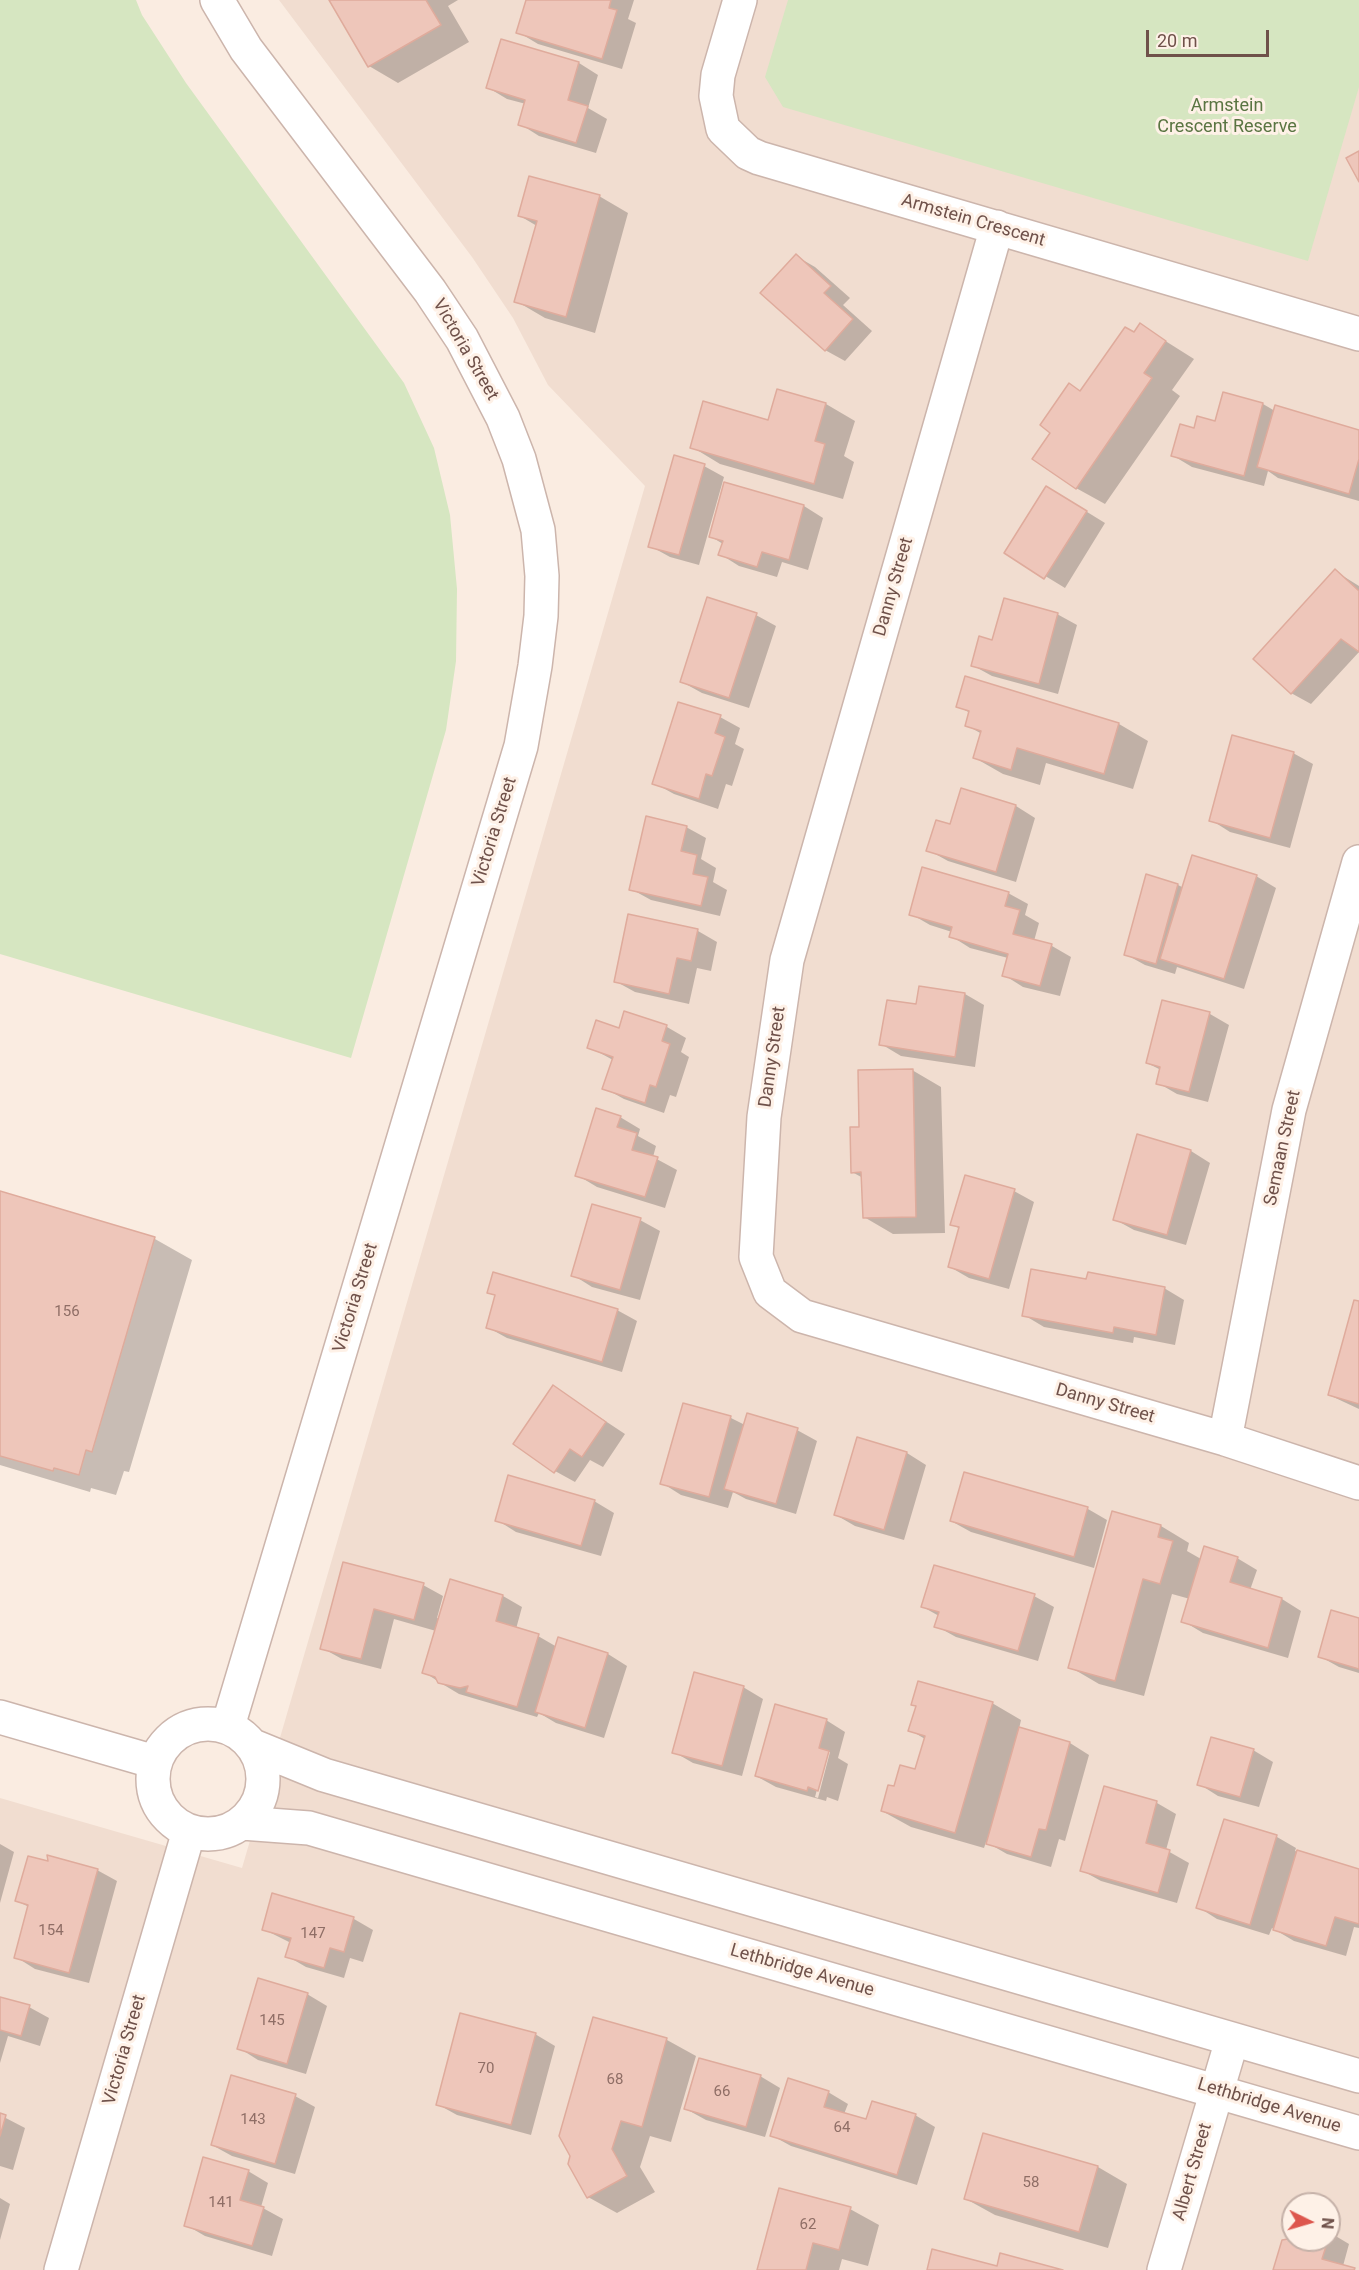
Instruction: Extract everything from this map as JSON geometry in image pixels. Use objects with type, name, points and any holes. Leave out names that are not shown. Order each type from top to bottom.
[{"type":"street","name":"Victoria Street","points":[[217,0],[246,49],[430,291],[462,339],[503,418],[519,459],[538,530],[542,576],[536,666],[521,746],[241,1736]]},
{"type":"street","name":"Armstein Crescent","points":[[740,0],[718,75],[716,96],[723,129],[737,144],[759,158],[1359,334]]},
{"type":"street","name":"Danny Street","points":[[997,227],[787,960],[764,1117],[756,1257],[770,1292],[802,1316],[1225,1439],[1359,1483]]},
{"type":"street","name":"Semaan Street","points":[[1225,1439],[1289,1110],[1359,862]]},
{"type":"street","points":[[0,1718],[155,1762]]},
{"type":"street","points":[[241,1736],[261,1760],[262,1792],[255,1809],[242,1823],[226,1832],[207,1835],[189,1831],[175,1823],[163,1811],[154,1787],[155,1762],[164,1746],[176,1733],[192,1726],[210,1723],[241,1736],[324,1775],[1359,2076]]},
{"type":"street","name":"Lethbridge Avenue","points":[[242,1823],[309,1828],[1359,2133]]},
{"type":"street","name":"Victoria Street","points":[[61,2270],[189,1831]]},
{"type":"street","name":"Albert Street","points":[[1164,2270],[1232,2040]]},
{"type":"shaded area","points":[[279,0],[1359,0],[1359,2270],[0,2270],[0,1798],[242,1868],[645,486],[548,385],[513,318],[472,257]]},
{"type":"green space","points":[[0,0],[136,0],[142,15],[186,83],[404,383],[434,448],[450,515],[457,589],[456,661],[446,730],[351,1058],[0,954]]},
{"type":"green space","name":"Armstein Crescent Reserve","points":[[788,0],[1359,0],[1359,87],[1308,261],[783,107],[765,77]]},
{"type":"building","points":[[329,0],[426,0],[441,25],[368,67]]},
{"type":"building","points":[[526,0],[611,0],[609,8],[617,10],[602,59],[516,33]]},
{"type":"building","points":[[501,39],[579,62],[568,100],[588,106],[576,143],[518,125],[525,100],[486,88]]},
{"type":"building","points":[[1359,151],[1359,182],[1346,158]]},
{"type":"building","points":[[529,176],[600,195],[566,317],[514,302],[537,221],[518,216]]},
{"type":"building","points":[[796,254],[831,286],[824,293],[853,319],[825,351],[760,293]]},
{"type":"building","points":[[1140,323],[1166,341],[1144,373],[1152,378],[1076,489],[1032,459],[1050,433],[1040,425],[1069,383],[1080,391],[1125,327],[1134,332]]},
{"type":"building","points":[[777,389],[826,403],[815,441],[825,444],[814,484],[690,448],[703,401],[768,420]]},
{"type":"building","points":[[1223,392],[1263,403],[1244,476],[1171,456],[1180,424],[1194,428],[1197,416],[1215,421]]},
{"type":"building","points":[[1275,405],[1359,430],[1359,459],[1349,494],[1257,467]]},
{"type":"building","points":[[674,455],[705,464],[679,555],[648,547]]},
{"type":"building","points":[[724,482],[804,505],[789,560],[762,552],[757,567],[718,555],[723,541],[709,537]]},
{"type":"building","points":[[1046,486],[1087,511],[1044,579],[1004,553]]},
{"type":"building","points":[[1335,569],[1359,591],[1359,652],[1341,639],[1291,694],[1253,659]]},
{"type":"building","points":[[707,597],[757,613],[729,698],[680,682]]},
{"type":"building","points":[[1004,598],[1058,613],[1039,684],[971,666],[979,636],[992,640]]},
{"type":"building","points":[[965,676],[1119,723],[1104,774],[1017,748],[1011,770],[973,758],[981,731],[965,726],[969,711],[956,707]]},
{"type":"building","points":[[678,702],[721,715],[715,733],[725,737],[712,776],[706,774],[699,799],[652,784]]},
{"type":"building","points":[[1232,735],[1294,752],[1270,838],[1209,821]]},
{"type":"building","points":[[961,788],[1016,805],[996,872],[926,851],[936,820],[950,824]]},
{"type":"building","points":[[646,816],[687,826],[681,851],[697,855],[693,874],[708,877],[701,906],[629,890]]},
{"type":"building","points":[[1192,855],[1257,875],[1224,979],[1160,959]]},
{"type":"building","points":[[922,867],[1009,892],[1005,906],[1020,910],[1013,934],[1052,944],[1040,986],[1002,976],[1008,954],[949,937],[952,927],[909,915]]},
{"type":"building","points":[[1146,874],[1178,884],[1156,964],[1124,955]]},
{"type":"building","points":[[628,914],[698,929],[691,961],[677,958],[669,994],[614,982]]},
{"type":"building","points":[[919,986],[965,993],[955,1057],[879,1045],[887,1000],[916,1004]]},
{"type":"building","points":[[1162,1000],[1210,1012],[1189,1092],[1156,1084],[1160,1067],[1146,1063]]},
{"type":"building","points":[[624,1011],[667,1025],[662,1041],[670,1044],[656,1087],[650,1085],[645,1103],[602,1089],[613,1057],[587,1048],[596,1020],[619,1028]]},
{"type":"building","points":[[913,1069],[916,1217],[863,1218],[861,1172],[851,1173],[850,1127],[859,1127],[858,1070]]},
{"type":"building","points":[[596,1108],[621,1116],[617,1127],[637,1133],[632,1150],[658,1157],[645,1197],[575,1176]]},
{"type":"building","points":[[1137,1134],[1191,1150],[1167,1235],[1113,1220]]},
{"type":"building","points":[[965,1175],[1015,1189],[989,1279],[948,1267],[959,1227],[950,1225]]},
{"type":"building","points":[[0,1191],[155,1237],[92,1452],[86,1450],[79,1475],[54,1468],[53,1471],[0,1456]]},
{"type":"building","points":[[592,1204],[641,1218],[620,1290],[571,1276]]},
{"type":"building","points":[[1031,1269],[1086,1279],[1088,1272],[1165,1287],[1156,1335],[1114,1327],[1113,1333],[1022,1316]]},
{"type":"building","points":[[493,1272],[618,1309],[602,1362],[486,1328],[495,1295],[487,1293]]},
{"type":"building","points":[[1354,1300],[1359,1301],[1359,1404],[1328,1395]]},
{"type":"building","points":[[553,1385],[606,1422],[582,1457],[570,1449],[554,1473],[513,1444]]},
{"type":"building","points":[[683,1403],[731,1416],[709,1497],[660,1484]]},
{"type":"building","points":[[747,1413],[798,1428],[776,1504],[724,1489]]},
{"type":"building","points":[[857,1437],[907,1452],[884,1530],[834,1515]]},
{"type":"building","points":[[964,1472],[1088,1507],[1074,1557],[950,1521]]},
{"type":"building","points":[[508,1475],[595,1500],[581,1546],[495,1521]]},
{"type":"building","points":[[1112,1511],[1161,1525],[1158,1537],[1173,1541],[1160,1584],[1143,1579],[1115,1681],[1068,1668]]},
{"type":"building","points":[[1204,1546],[1238,1557],[1230,1582],[1282,1598],[1268,1648],[1181,1622]]},
{"type":"building","points":[[343,1562],[424,1583],[414,1620],[374,1609],[361,1659],[320,1649]]},
{"type":"building","points":[[934,1565],[1035,1594],[1018,1651],[934,1627],[939,1612],[921,1607]]},
{"type":"building","points":[[450,1579],[503,1595],[496,1621],[539,1634],[517,1707],[466,1692],[468,1686],[460,1688],[438,1683],[435,1677],[422,1673]]},
{"type":"building","points":[[1331,1610],[1359,1618],[1359,1669],[1318,1657]]},
{"type":"building","points":[[558,1637],[608,1653],[585,1728],[535,1712]]},
{"type":"building","points":[[694,1672],[744,1686],[722,1766],[672,1753]]},
{"type":"building","points":[[918,1681],[993,1702],[955,1833],[881,1811],[888,1785],[894,1786],[900,1765],[915,1769],[925,1736],[908,1731],[916,1706],[911,1705]]},
{"type":"building","points":[[775,1704],[827,1719],[819,1748],[829,1751],[818,1791],[808,1787],[807,1791],[755,1776]]},
{"type":"building","points":[[1019,1727],[1070,1742],[1046,1830],[1039,1829],[1031,1857],[986,1844]]},
{"type":"building","points":[[1211,1737],[1254,1749],[1240,1797],[1197,1785]]},
{"type":"building","points":[[1104,1786],[1157,1801],[1146,1843],[1170,1850],[1158,1893],[1080,1871]]},
{"type":"building","points":[[1224,1819],[1277,1835],[1250,1925],[1196,1908]]},
{"type":"building","points":[[1297,1850],[1359,1869],[1359,1924],[1335,1917],[1326,1946],[1273,1930]]},
{"type":"building","points":[[47,1855],[98,1869],[69,1973],[14,1958],[28,1905],[15,1901],[28,1856],[48,1861]]},
{"type":"building","points":[[272,1893],[354,1917],[344,1952],[330,1948],[324,1968],[285,1957],[291,1938],[262,1930]]},
{"type":"building","points":[[258,1978],[308,1993],[287,2064],[237,2049]]},
{"type":"building","points":[[0,1997],[30,2005],[21,2036],[0,2030]]},
{"type":"building","points":[[460,2013],[536,2033],[511,2125],[436,2105]]},
{"type":"building","points":[[593,2017],[667,2038],[642,2127],[621,2121],[612,2149],[627,2176],[587,2198],[568,2164],[570,2156],[559,2136]]},
{"type":"building","points":[[699,2058],[761,2075],[746,2127],[684,2109]]},
{"type":"building","points":[[231,2075],[296,2094],[275,2164],[211,2145]]},
{"type":"building","points":[[788,2078],[829,2091],[824,2107],[866,2119],[872,2101],[916,2114],[897,2175],[770,2136]]},
{"type":"building","points":[[0,2113],[6,2115],[0,2136]]},
{"type":"building","points":[[983,2133],[1098,2166],[1079,2232],[964,2199]]},
{"type":"building","points":[[203,2157],[249,2170],[240,2200],[264,2207],[252,2246],[184,2226]]},
{"type":"building","points":[[779,2188],[851,2207],[839,2250],[813,2243],[806,2270],[757,2270]]},
{"type":"building","points":[[1281,2243],[1281,2252],[1324,2252],[1322,2259],[1355,2268],[1354,2270],[1273,2270]]},
{"type":"building","points":[[932,2249],[997,2266],[1000,2253],[1063,2270],[927,2270]]}]
